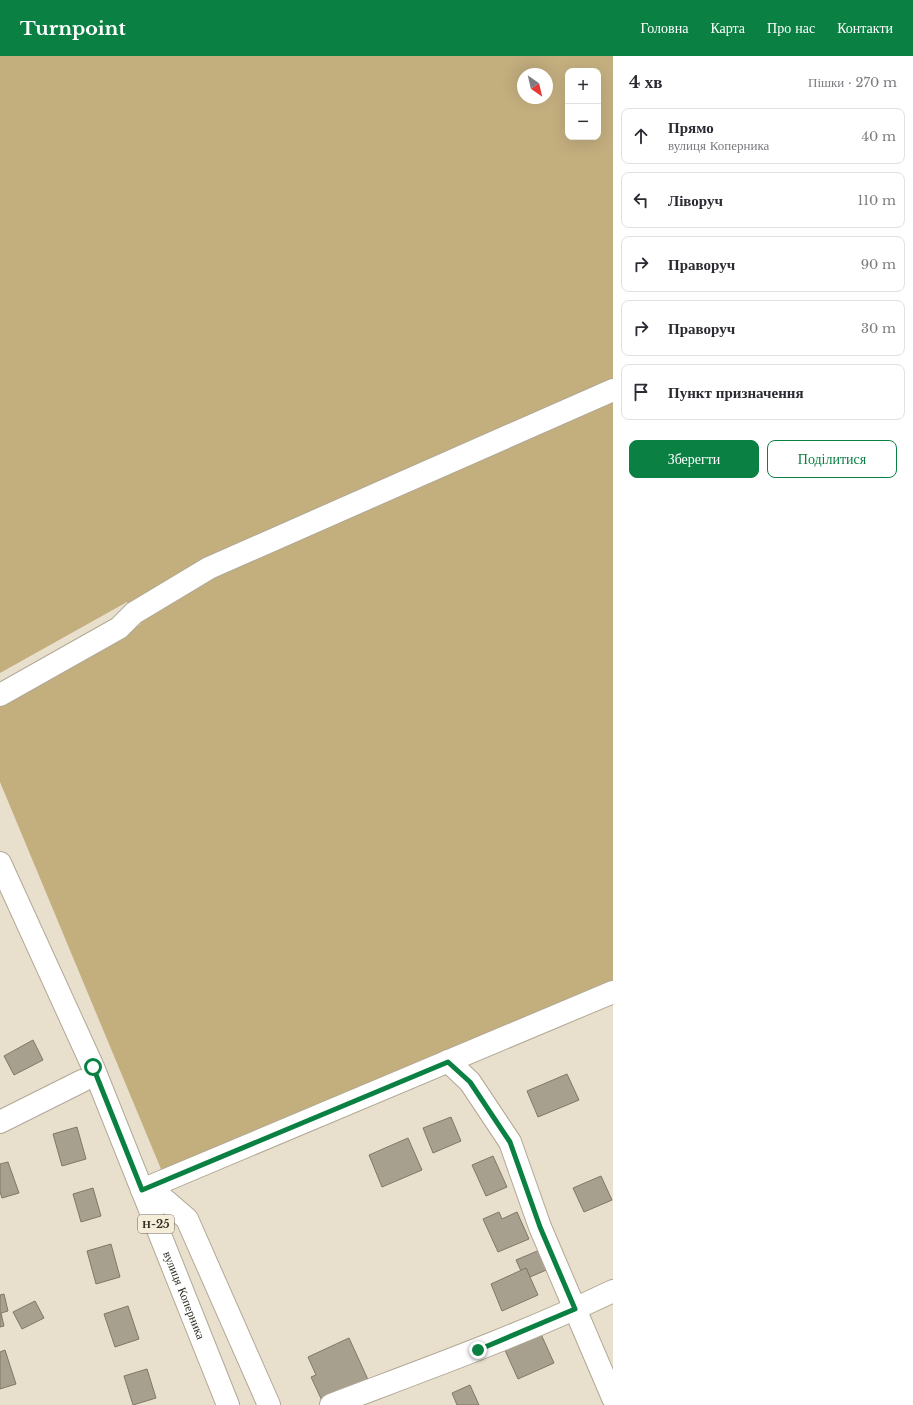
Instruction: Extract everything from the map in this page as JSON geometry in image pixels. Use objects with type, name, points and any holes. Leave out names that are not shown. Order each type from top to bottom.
[{"type":"street","points":[[0,694],[119,628],[134,613],[209,568],[613,390]]},
{"type":"street","name":"Н-25","points":[[2,871],[89,1078]]},
{"type":"street","points":[[142,1190],[613,992]]},
{"type":"street","points":[[448,1062],[470,1082],[510,1142],[540,1227],[613,1398]]},
{"type":"street","points":[[0,1122],[89,1078]]},
{"type":"street","name":"вулиця Коперника","points":[[89,1078],[142,1190],[228,1405]]},
{"type":"street","points":[[142,1190],[158,1194],[186,1218],[269,1405]]},
{"type":"street","points":[[331,1405],[478,1350],[575,1309],[613,1291]]},
{"type":"shaded area","points":[[0,56],[613,56],[613,1002],[166,1181],[0,782],[0,706],[141,624],[127,602],[0,673]]},
{"type":"building","points":[[33,1040],[43,1060],[14,1075],[4,1056]]},
{"type":"building","points":[[567,1074],[579,1100],[538,1117],[527,1091]]},
{"type":"building","points":[[451,1117],[461,1141],[433,1153],[423,1128]]},
{"type":"building","points":[[77,1127],[86,1159],[62,1166],[53,1134]]},
{"type":"building","points":[[408,1138],[422,1170],[382,1187],[369,1155]]},
{"type":"building","points":[[493,1156],[507,1187],[486,1196],[472,1165]]},
{"type":"building","points":[[8,1162],[19,1193],[2,1198],[0,1192],[0,1164]]},
{"type":"building","points":[[601,1176],[612,1200],[584,1212],[573,1188]]},
{"type":"building","points":[[93,1188],[101,1216],[81,1222],[73,1194]]},
{"type":"building","points":[[499,1212],[502,1219],[517,1212],[529,1239],[498,1252],[483,1219]]},
{"type":"building","points":[[111,1244],[120,1277],[96,1284],[87,1251]]},
{"type":"building","points":[[542,1249],[551,1268],[530,1277],[526,1268],[521,1271],[516,1260]]},
{"type":"building","points":[[526,1268],[538,1295],[502,1311],[491,1284]]},
{"type":"building","points":[[4,1294],[8,1311],[1,1313],[4,1326],[0,1327],[0,1295]]},
{"type":"building","points":[[35,1301],[44,1318],[22,1329],[13,1312]]},
{"type":"building","points":[[128,1306],[139,1339],[115,1347],[104,1314]]},
{"type":"building","points":[[540,1332],[554,1363],[518,1379],[504,1348]]},
{"type":"building","points":[[349,1338],[370,1384],[324,1405],[311,1377],[316,1375],[308,1357]]},
{"type":"building","points":[[5,1350],[16,1384],[0,1389],[0,1352]]},
{"type":"building","points":[[147,1369],[156,1398],[133,1405],[124,1376]]},
{"type":"building","points":[[470,1385],[479,1405],[457,1405],[452,1393]]},
{"type":"route","points":[[93,1067],[142,1190],[448,1062],[470,1082],[510,1142],[540,1227],[575,1309],[478,1350]]}]
